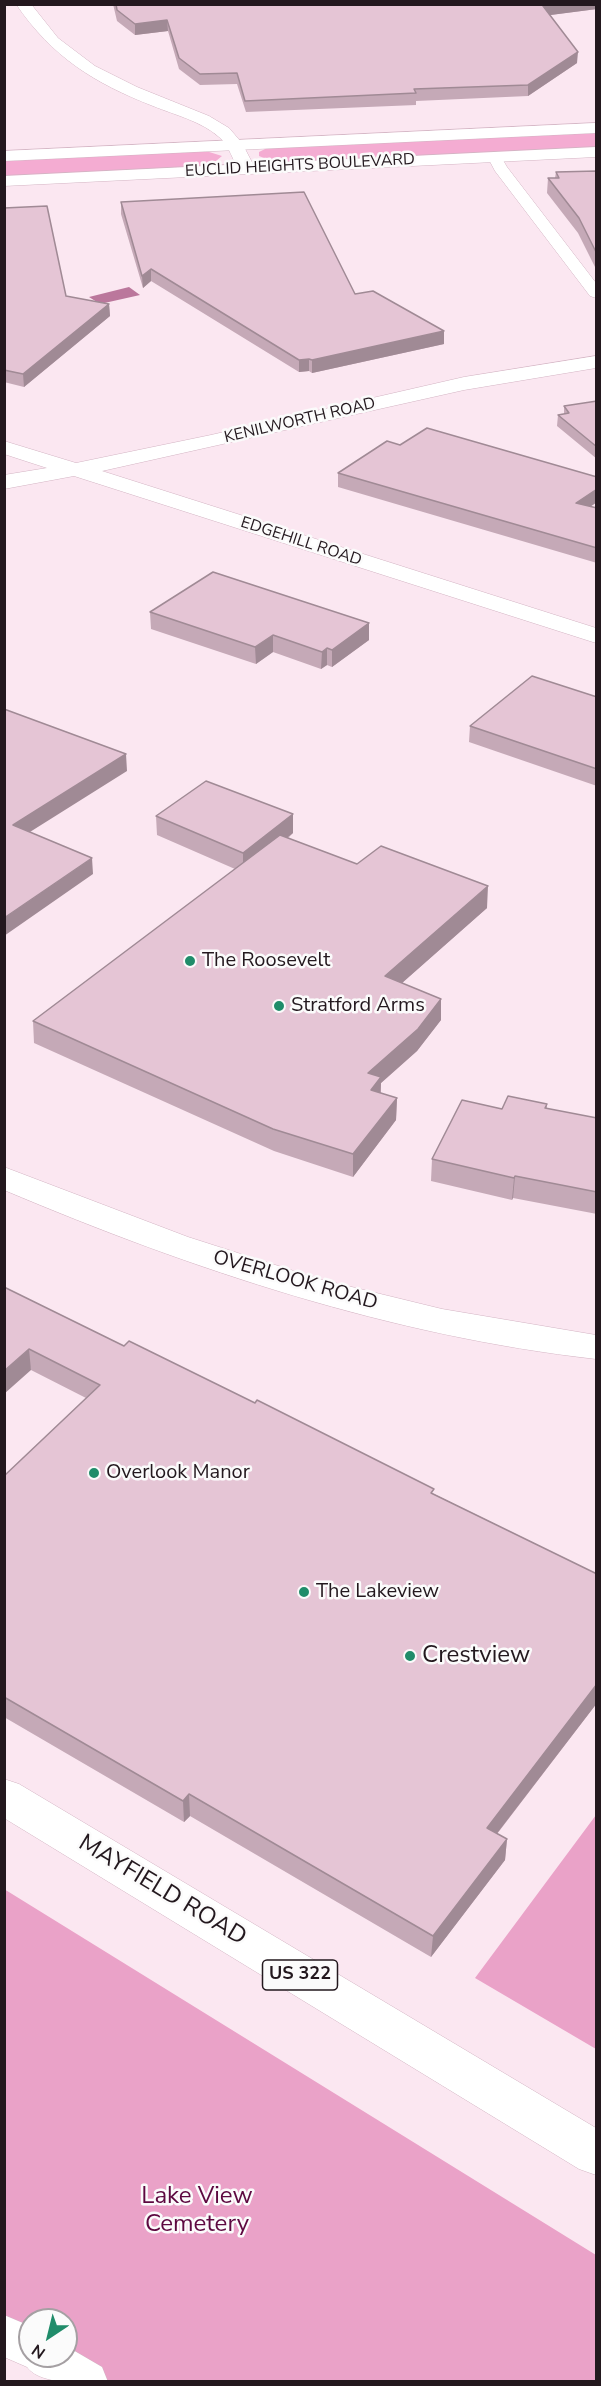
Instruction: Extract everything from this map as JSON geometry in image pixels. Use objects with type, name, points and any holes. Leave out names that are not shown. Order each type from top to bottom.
[{"type":"main road","points":[[4,6],[42,4]]},
{"type":"main road","points":[[23,5],[49,40],[81,64],[120,86],[215,126],[235,144],[246,168]]},
{"type":"main road","name":"EUCLID HEIGHTS BOULEVARD","points":[[4,156],[597,128]]},
{"type":"main road","name":"EUCLID HEIGHTS BOULEVARD","points":[[4,181],[597,152]]},
{"type":"main road","name":"KENILWORTH ROAD","points":[[4,482],[179,449],[478,379],[552,366],[597,362]]},
{"type":"main road","name":"EDGEHILL ROAD","points":[[4,447],[597,636]]},
{"type":"main road","name":"OVERLOOK ROAD","points":[[4,1177],[73,1207],[150,1236],[256,1272],[353,1300],[448,1321],[597,1347]]},
{"type":"main road","name":"MAYFIELD ROAD","points":[[4,1796],[597,2153]]},
{"type":"lane","points":[[494,156],[500,168],[597,293]]},
{"type":"lane","points":[[4,2335],[18,2342]]},
{"type":"lane","points":[[63,2368],[87,2382]]},
{"type":"shaded area","points":[[596,133],[596,148],[294,162],[274,162],[259,156],[259,152],[267,148]]},
{"type":"shaded area","points":[[206,151],[222,156],[210,166],[5,177],[5,161]]},
{"type":"shaded area","points":[[129,287],[140,295],[100,304],[89,297]]},
{"type":"green space","points":[[596,1815],[596,2049],[475,1978]]},
{"type":"green space","name":"Lake View Cemetery","points":[[4,1889],[596,2255],[596,2381],[87,2381],[76,2368],[78,2368],[78,2308],[18,2308],[18,2342],[5,2335]]},
{"type":"building","points":[[116,4],[553,4],[543,6],[578,52],[528,85],[414,89],[416,93],[245,101],[237,73],[200,74],[179,58],[167,20],[135,24],[117,10]]},
{"type":"building","points":[[597,171],[597,254],[579,218],[548,178],[559,178],[556,172]]},
{"type":"building","points":[[304,192],[355,294],[373,291],[444,331],[312,360],[299,360],[151,269],[142,276],[121,202]]},
{"type":"building","points":[[47,206],[66,296],[109,304],[23,374],[4,370],[4,208]]},
{"type":"building","points":[[597,401],[597,447],[558,415],[569,413],[564,406]]},
{"type":"building","points":[[427,428],[597,477],[597,489],[576,503],[597,508],[597,548],[338,473],[387,441],[400,445]]},
{"type":"building","points":[[213,572],[369,623],[332,650],[327,648],[322,652],[273,635],[255,647],[150,612]]},
{"type":"building","points":[[532,676],[597,697],[597,769],[470,726]]},
{"type":"building","points":[[4,709],[126,754],[13,825],[92,858],[4,918]]},
{"type":"building","points":[[206,781],[293,814],[243,853],[156,816]]},
{"type":"building","points":[[280,835],[357,864],[381,846],[488,886],[385,976],[441,999],[418,1029],[368,1073],[381,1077],[371,1090],[397,1098],[353,1154],[273,1129],[33,1021]]},
{"type":"building","points":[[508,1096],[547,1104],[545,1108],[597,1118],[597,1192],[515,1176],[514,1178],[432,1159],[462,1100],[502,1109]]},
{"type":"building","points":[[4,1287],[124,1346],[129,1341],[255,1403],[257,1400],[434,1489],[431,1493],[597,1574],[597,1684],[487,1828],[507,1839],[433,1936],[189,1794],[183,1801],[4,1697],[4,1476],[100,1385],[29,1349],[4,1371]]},
{"type":"place","name":"The Roosevelt","points":[[190,961]]},
{"type":"place","name":"Stratford Arms","points":[[279,1006]]},
{"type":"place","name":"Overlook Manor","points":[[94,1473]]},
{"type":"place","name":"The Lakeview","points":[[304,1592]]},
{"type":"place","name":"Crestview","points":[[410,1656]]}]
